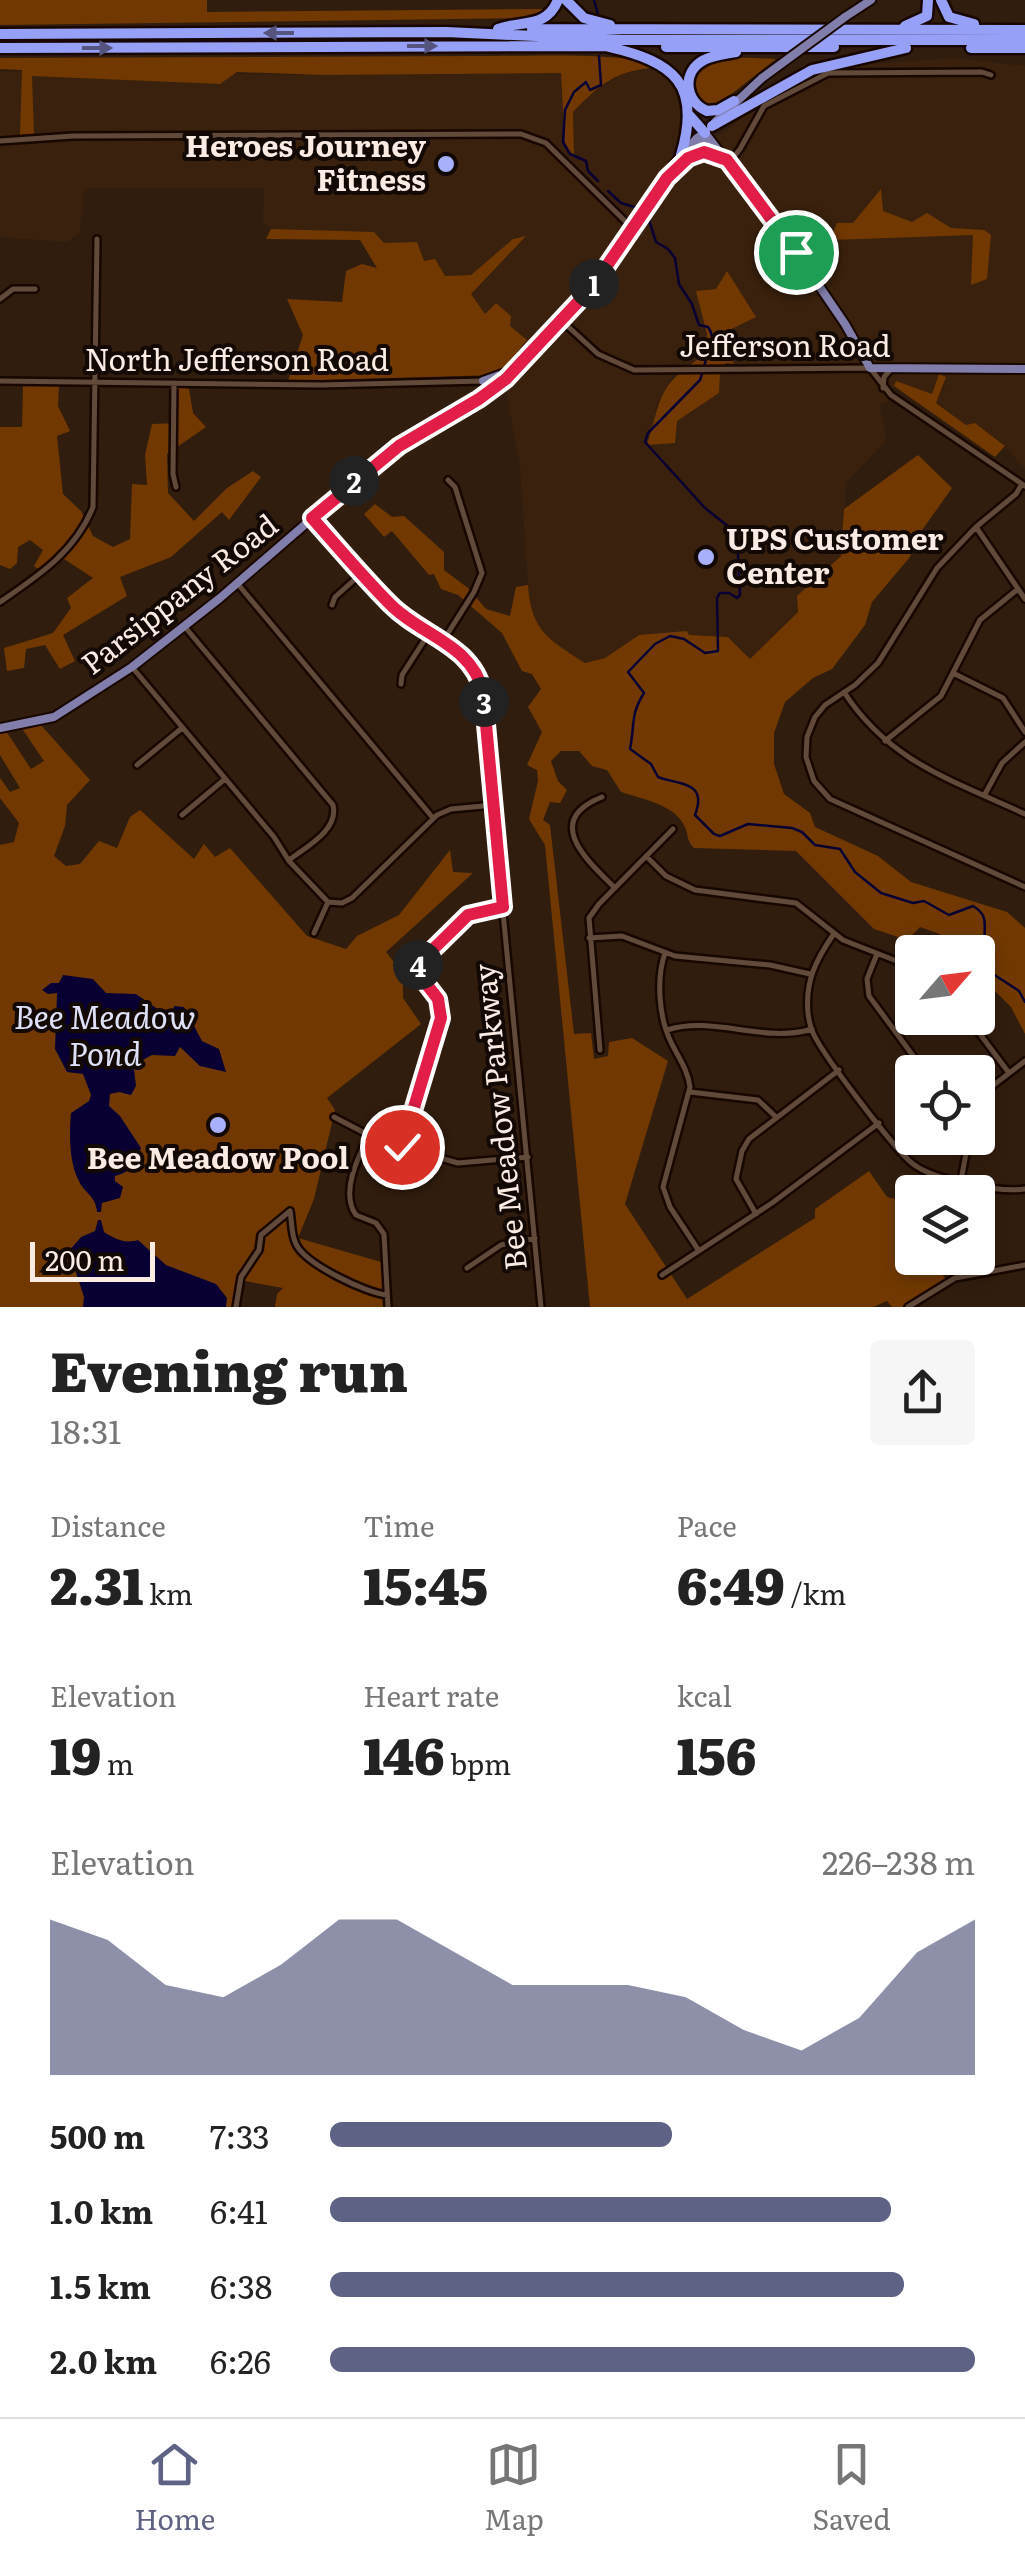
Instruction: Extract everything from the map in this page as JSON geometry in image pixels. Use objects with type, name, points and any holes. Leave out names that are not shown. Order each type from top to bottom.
[{"type":"highway","points":[[498,29],[544,20],[558,0]]},
{"type":"highway","points":[[566,0],[590,20],[650,30]]},
{"type":"highway","points":[[889,29],[922,20],[929,11],[928,0]]},
{"type":"highway","points":[[941,0],[946,15],[964,24],[1025,29]]},
{"type":"highway","points":[[446,32],[464,28],[1025,29]]},
{"type":"highway","points":[[0,34],[446,32],[621,40],[1025,40]]},
{"type":"highway","points":[[603,46],[647,57],[670,70],[680,83],[689,116],[685,157]]},
{"type":"highway","points":[[0,48],[1025,48]]},
{"type":"highway","points":[[734,101],[715,111],[700,108],[689,94],[690,77],[704,60],[755,48]]},
{"type":"highway","points":[[689,116],[708,129],[812,70],[906,48]]},
{"type":"main road","name":"Parsippany Road","points":[[0,728],[54,717],[132,667],[185,628],[399,446],[490,392],[593,286],[667,178],[734,101],[870,0]]},
{"type":"main road","points":[[708,129],[824,293],[870,368]]},
{"type":"main road","points":[[685,157],[704,152],[728,162]]},
{"type":"main road","points":[[478,382],[500,376],[520,364]]},
{"type":"main road","name":"Jefferson Road","points":[[870,368],[1025,369]]},
{"type":"street","points":[[728,162],[740,149],[764,106],[828,74],[992,75]]},
{"type":"street","points":[[0,140],[522,134],[546,144],[633,229]]},
{"type":"street","points":[[0,602],[56,561],[91,514],[96,494],[97,239]]},
{"type":"street","points":[[0,299],[14,289],[35,289]]},
{"type":"street","name":"Jefferson Road","points":[[562,320],[598,354],[634,370],[870,368]]},
{"type":"street","points":[[870,368],[883,388],[1024,484],[976,527],[920,590],[883,656],[819,711],[806,736],[807,765],[825,794],[837,803],[1025,887]]},
{"type":"street","points":[[883,388],[884,377],[892,368]]},
{"type":"street","name":"North Jefferson Road","points":[[0,381],[321,385],[478,382]]},
{"type":"street","points":[[478,382],[490,392]]},
{"type":"street","points":[[174,383],[176,486]]},
{"type":"street","points":[[443,641],[482,573],[455,487],[448,480]]},
{"type":"street","name":"Bee Meadow Parkway","points":[[312,518],[401,615],[470,663],[481,683],[541,1307]]},
{"type":"street","points":[[976,527],[1025,600]]},
{"type":"street","points":[[332,605],[335,597],[362,573]]},
{"type":"street","points":[[237,583],[433,818]]},
{"type":"street","points":[[884,741],[935,702],[980,620],[1018,589]]},
{"type":"street","points":[[185,628],[333,805],[330,826],[288,861]]},
{"type":"street","points":[[401,684],[402,675],[429,632]]},
{"type":"street","points":[[132,667],[274,837],[288,861],[328,902],[340,904],[352,898],[433,818],[449,810],[494,804]]},
{"type":"street","points":[[954,673],[1003,698],[1025,732]]},
{"type":"street","points":[[844,692],[884,741],[924,768],[1025,814]]},
{"type":"street","points":[[137,765],[182,728]]},
{"type":"street","points":[[984,795],[1002,763],[1025,742]]},
{"type":"street","points":[[182,815],[225,780]]},
{"type":"street","points":[[602,797],[578,816],[574,840],[579,852],[615,888]]},
{"type":"street","points":[[600,1050],[589,938],[592,913],[673,829]]},
{"type":"street","points":[[646,856],[666,876],[695,890],[796,902],[834,935],[895,961]]},
{"type":"street","points":[[314,933],[328,902]]},
{"type":"street","points":[[404,976],[468,915],[503,907]]},
{"type":"street","points":[[834,935],[810,974],[808,1008],[812,1028],[839,1070],[916,1166],[945,1175]]},
{"type":"street","points":[[589,938],[622,936],[665,954],[810,974]]},
{"type":"street","points":[[665,954],[660,974],[666,1030],[687,1071],[690,1092],[663,1186],[670,1208],[699,1251]]},
{"type":"street","points":[[877,954],[867,980],[869,996],[912,1055]]},
{"type":"street","points":[[402,1147],[441,1018],[438,999],[414,968]]},
{"type":"street","points":[[666,1030],[692,1025],[790,1034],[812,1028]]},
{"type":"street","points":[[981,1035],[1009,1073]]},
{"type":"street","points":[[995,1084],[1025,1061]]},
{"type":"street","points":[[756,1214],[740,1189],[736,1168],[748,1139],[839,1070]]},
{"type":"street","points":[[690,1092],[758,1100],[776,1117]]},
{"type":"street","points":[[334,1117],[369,1135],[458,1163],[528,1157]]},
{"type":"street","points":[[662,1275],[756,1214],[879,1123]]},
{"type":"street","points":[[369,1135],[356,1163],[350,1202],[356,1215],[383,1230],[388,1307]]},
{"type":"street","points":[[995,1189],[1025,1188]]},
{"type":"street","points":[[236,1307],[241,1277],[259,1250],[262,1235],[290,1211],[294,1240],[302,1252],[350,1284],[388,1296]]},
{"type":"street","points":[[467,1268],[501,1246],[535,1238]]},
{"type":"street","points":[[908,1307],[956,1278],[1025,1265]]},
{"type":"shaded area","points":[[0,0],[207,0],[207,12],[546,9],[532,18],[0,25]]},
{"type":"shaded area","points":[[543,55],[626,59],[657,68],[631,71],[610,80],[573,112],[574,155],[565,147],[561,73],[237,72],[220,84],[32,76],[34,134],[20,135],[22,70],[0,69],[0,58]]},
{"type":"shaded area","points":[[732,58],[776,59],[716,106],[710,108],[697,101],[694,84],[697,72],[705,65]]},
{"type":"shaded area","points":[[954,58],[1025,66],[1025,469],[1005,446],[976,423],[966,425],[936,402],[945,385],[939,374],[932,394],[896,381],[888,401],[880,404],[886,441],[846,482],[841,556],[797,596],[798,611],[750,659],[728,637],[639,635],[605,658],[585,663],[552,642],[530,614],[520,466],[499,373],[510,326],[496,303],[485,314],[470,294],[525,237],[513,239],[471,275],[444,276],[424,261],[416,242],[384,243],[374,232],[271,229],[263,222],[264,188],[84,188],[80,232],[68,242],[0,237],[0,71],[562,73],[565,147],[574,153],[573,112],[592,92],[630,70],[657,69],[674,87],[684,121],[706,145],[767,99],[799,81],[868,64]],"holes":[[[726,272],[721,334],[732,364],[726,363],[720,373],[719,393],[676,421],[655,421],[656,406],[673,375],[703,356],[707,335],[697,292],[716,289]]]},
{"type":"shaded area","points":[[881,189],[883,211],[912,222],[927,213],[951,228],[984,230],[991,235],[987,279],[971,285],[973,235],[830,240],[837,223],[853,223]]},
{"type":"shaded area","points":[[271,229],[374,232],[384,243],[417,242],[424,261],[435,259],[445,276],[471,275],[513,239],[526,236],[471,294],[485,314],[496,303],[511,316],[510,326],[527,340],[497,375],[288,381],[303,335],[287,299],[342,302],[346,271],[362,264],[377,268],[360,240],[266,239]]},
{"type":"shaded area","points":[[727,271],[756,317],[721,334],[734,364],[726,363],[720,373],[719,393],[677,421],[675,443],[647,445],[663,393],[703,356],[707,334],[696,291],[716,289]]},
{"type":"shaded area","points":[[939,374],[946,377],[936,403],[966,425],[975,423],[1005,446],[995,457],[894,386],[896,381],[932,394]]},
{"type":"shaded area","points":[[178,385],[189,389],[193,413],[206,427],[167,454],[168,493],[194,521],[227,488],[253,471],[261,477],[229,520],[222,512],[171,557],[120,577],[127,596],[63,635],[75,661],[60,669],[45,645],[26,649],[24,668],[7,671],[4,648],[53,633],[71,608],[67,598],[93,578],[58,555],[41,571],[34,566],[43,550],[30,540],[18,547],[17,563],[10,569],[0,565],[0,427],[22,427],[23,386],[59,386],[58,406],[70,431],[57,436],[63,494],[81,511],[93,536],[113,547],[130,539],[132,484],[147,485],[145,455],[152,424],[177,423]]},
{"type":"shaded area","points":[[918,455],[952,488],[915,540],[910,557],[872,602],[865,625],[832,669],[813,678],[785,702],[774,733],[774,764],[784,794],[810,813],[815,827],[878,856],[911,882],[1007,912],[1025,928],[1025,1034],[1011,1007],[995,991],[995,935],[941,935],[920,927],[912,935],[895,936],[874,929],[796,851],[694,848],[674,813],[621,792],[607,770],[592,766],[579,751],[561,751],[551,761],[558,781],[567,790],[560,803],[550,802],[543,820],[550,825],[574,1034],[591,1033],[594,1059],[608,1056],[609,1042],[632,1038],[668,1061],[625,1204],[687,1299],[815,1218],[815,1209],[869,1171],[887,1197],[895,1199],[895,1275],[943,1275],[946,1279],[904,1307],[892,1307],[887,1301],[873,1307],[590,1307],[545,845],[529,819],[538,781],[537,770],[527,765],[542,732],[528,707],[541,689],[532,674],[522,671],[502,633],[458,595],[441,589],[434,574],[429,575],[392,531],[384,537],[364,514],[375,504],[392,517],[404,516],[444,552],[444,570],[468,588],[486,609],[510,616],[516,587],[528,585],[538,624],[561,647],[585,663],[605,658],[639,635],[687,631],[689,635],[728,637],[750,659],[798,612],[797,596],[841,556],[844,509]]},
{"type":"shaded area","points":[[40,724],[90,780],[67,805],[65,826],[54,856],[66,866],[80,864],[99,841],[117,848],[130,817],[140,810],[194,859],[204,844],[215,857],[230,848],[307,936],[346,949],[357,936],[399,915],[450,850],[453,872],[473,873],[386,952],[403,974],[403,998],[421,1024],[327,1098],[335,1110],[314,1199],[298,1238],[381,1262],[384,1307],[275,1307],[277,1294],[283,1288],[239,1280],[234,1307],[0,1307],[0,845],[14,842],[19,823],[0,798],[0,778],[10,792],[20,788],[0,755],[0,733],[6,731],[31,769],[44,761],[21,727]]},
{"type":"water","name":"Bee Meadow Pond","points":[[63,975],[93,979],[106,993],[136,994],[169,1017],[174,1006],[184,1007],[202,1041],[219,1049],[226,1072],[200,1066],[180,1047],[175,1056],[152,1055],[141,1061],[144,1066],[134,1069],[136,1086],[131,1095],[110,1094],[109,1106],[141,1148],[132,1167],[115,1176],[123,1187],[120,1198],[102,1203],[101,1212],[97,1212],[77,1177],[71,1150],[71,1113],[89,1101],[91,1095],[83,1074],[67,1072],[55,1049],[57,993],[42,990],[51,983],[59,983]]},
{"type":"water","points":[[98,1220],[112,1237],[138,1240],[166,1265],[216,1284],[227,1298],[226,1307],[83,1307],[84,1297],[69,1251],[81,1237],[95,1231]]},
{"type":"waterway","points":[[594,0],[599,18]]},
{"type":"waterway","points":[[598,181],[588,171],[586,161],[570,154],[563,142],[565,110],[574,92],[586,82],[590,90],[601,85],[599,56]]},
{"type":"waterway","points":[[608,191],[621,203],[641,209]]},
{"type":"waterway","points":[[648,217],[656,242],[675,258],[679,284],[699,325],[711,332],[704,367]]},
{"type":"waterway","points":[[702,374],[648,433],[645,442],[705,508],[734,531],[739,546]]},
{"type":"waterway","points":[[738,554],[740,595],[737,598],[720,593],[717,598],[718,651],[705,653],[684,639],[670,636],[655,644],[628,672],[644,693],[635,714],[630,749],[651,764],[658,777],[695,790],[695,815],[714,834],[720,836],[748,824],[792,828],[815,845],[840,849],[855,872],[881,893],[913,903],[924,901],[949,915],[973,906],[984,918],[985,941],[994,955],[993,974],[1019,991],[1025,1002]]},
{"type":"place","name":"Heroes Journey Fitness","points":[[446,164]]},
{"type":"place","name":"UPS Customer Center","points":[[706,557]]},
{"type":"place","name":"Bee Meadow Pool","points":[[218,1125]]},
{"type":"route","points":[[402,1147],[441,1018],[435,993],[414,968],[468,915],[503,907],[483,692],[476,670],[465,657],[391,606],[312,518],[399,446],[506,379],[593,286],[667,178],[688,158],[704,152],[727,160],[796,252]]}]
